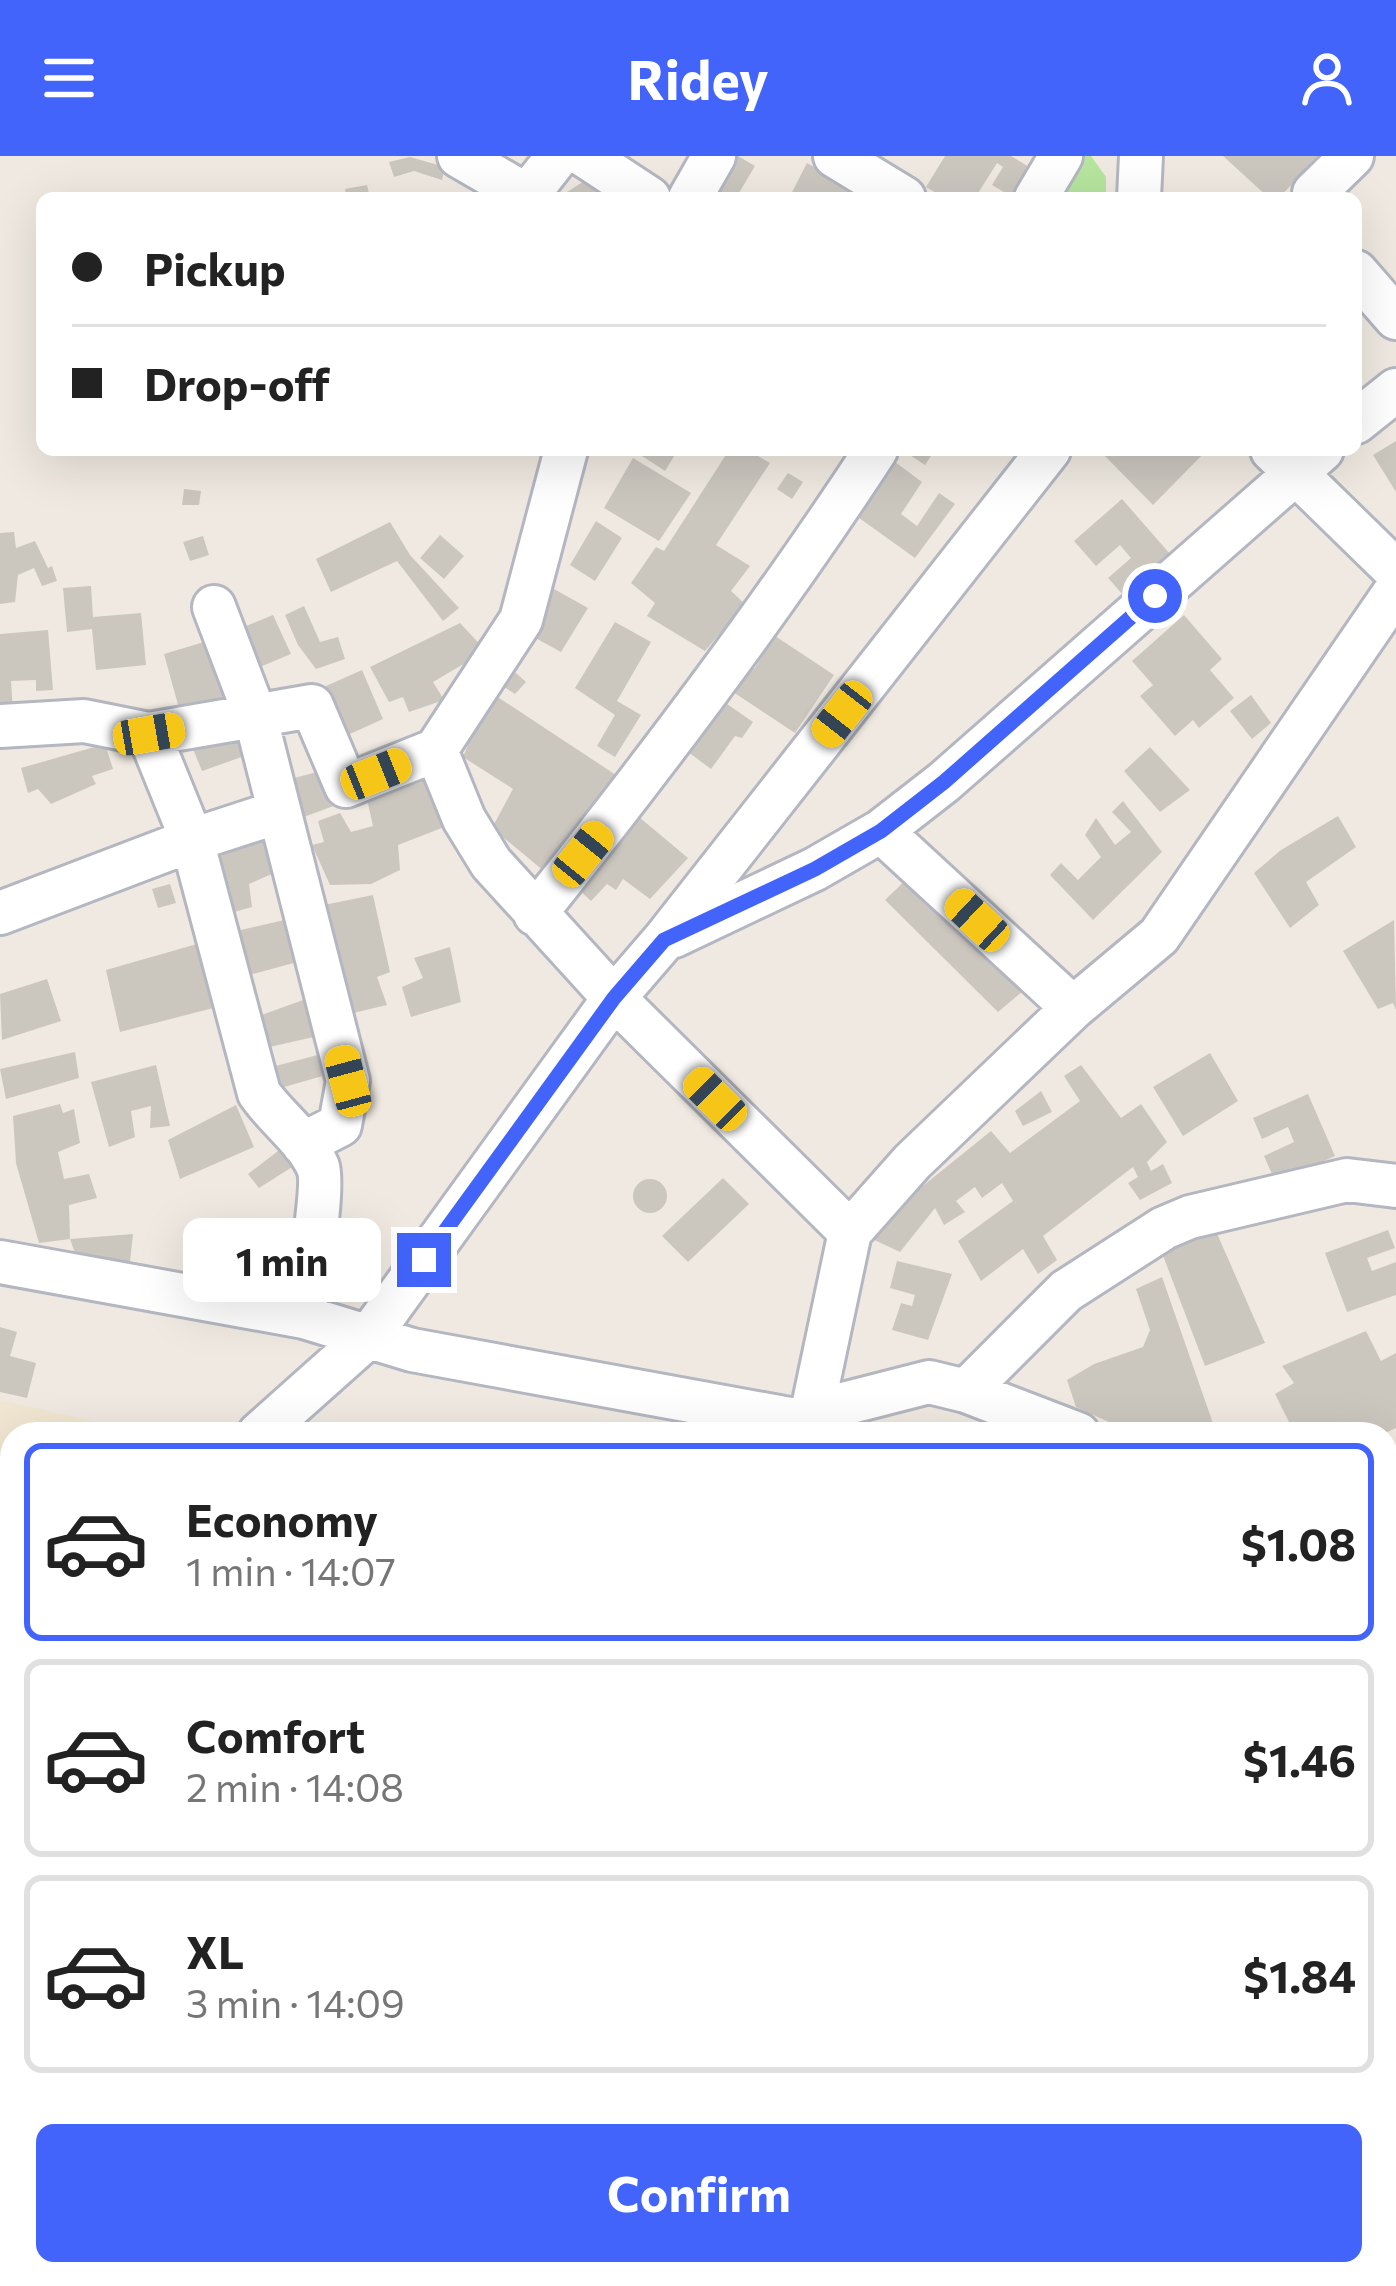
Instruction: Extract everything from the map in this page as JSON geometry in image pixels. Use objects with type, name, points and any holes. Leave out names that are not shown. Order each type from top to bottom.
[{"type":"street","points":[[459,156],[517,192]]},
{"type":"street","points":[[529,192],[558,156]]},
{"type":"street","points":[[585,156],[641,192]]},
{"type":"street","points":[[693,192],[713,156]]},
{"type":"street","points":[[835,156],[894,192]]},
{"type":"street","points":[[1039,192],[1060,156]]},
{"type":"street","points":[[1139,192],[1142,156]]},
{"type":"street","points":[[1315,192],[1352,156]]},
{"type":"street","points":[[1362,279],[1396,318]]},
{"type":"street","points":[[1362,417],[1396,390]]},
{"type":"street","points":[[0,726],[84,721],[149,734],[312,706],[346,786],[436,750],[520,620],[564,456]]},
{"type":"street","points":[[535,914],[655,764],[819,538],[872,456]]},
{"type":"street","points":[[272,1422],[370,1335],[614,998],[1044,456]]},
{"type":"street","points":[[664,940],[815,869],[881,831],[944,782],[1297,457],[1396,571]]},
{"type":"street","points":[[805,1422],[850,1232],[913,1162],[1073,1008],[1159,936],[1396,590]]},
{"type":"street","points":[[214,608],[255,716],[348,1081],[340,1125],[303,1144]]},
{"type":"street","points":[[149,734],[192,840],[259,1093],[320,1171],[304,1317]]},
{"type":"street","points":[[436,750],[464,818],[490,863],[614,998],[850,1232]]},
{"type":"street","points":[[0,913],[278,812]]},
{"type":"street","points":[[881,831],[1073,1008]]},
{"type":"street","points":[[966,1391],[1066,1291],[1164,1228],[1190,1217],[1347,1180],[1396,1186]]},
{"type":"street","points":[[0,1262],[304,1317],[412,1350],[805,1422],[929,1382],[1047,1422]]},
{"type":"shaded area","points":[[0,1400],[96,1422],[0,1422]]},
{"type":"green space","points":[[1091,156],[1106,177],[1106,192],[1049,192],[1063,166]]},
{"type":"building","points":[[723,156],[738,156],[755,166],[740,192],[701,192]]},
{"type":"building","points":[[945,156],[1011,156],[1032,169],[1018,192],[1004,192],[992,185],[1003,167],[997,163],[979,192],[935,192],[926,187]]},
{"type":"building","points":[[1223,156],[1318,156],[1285,192],[1262,192]]},
{"type":"building","points":[[410,157],[445,167],[442,180],[414,171],[394,177],[389,162]]},
{"type":"building","points":[[807,163],[859,192],[792,192]]},
{"type":"building","points":[[595,174],[609,192],[567,192]]},
{"type":"building","points":[[367,185],[369,192],[346,192]]},
{"type":"building","points":[[1396,441],[1396,492],[1373,455]]},
{"type":"building","points":[[642,456],[674,456],[665,471]]},
{"type":"building","points":[[725,456],[758,456],[770,463],[716,545],[750,566],[731,591],[745,604],[705,651],[647,616],[655,603],[631,583],[656,547],[664,551]]},
{"type":"building","points":[[887,456],[922,482],[901,514],[917,526],[939,493],[955,504],[915,558],[848,510]]},
{"type":"building","points":[[1105,456],[1201,456],[1153,505]]},
{"type":"building","points":[[633,458],[691,493],[659,541],[604,508]]},
{"type":"building","points":[[788,473],[803,482],[792,499],[777,489]]},
{"type":"building","points":[[184,489],[201,491],[199,505],[182,505]]},
{"type":"building","points":[[1122,499],[1170,554],[1123,595],[1108,578],[1131,558],[1120,545],[1096,566],[1074,541]]},
{"type":"building","points":[[596,521],[622,538],[595,581],[570,565]]},
{"type":"building","points":[[390,522],[410,555],[459,608],[443,621],[397,561],[331,592],[316,559]]},
{"type":"building","points":[[14,532],[16,548],[35,541],[57,581],[42,586],[34,568],[18,575],[15,602],[0,604],[0,533]]},
{"type":"building","points":[[440,535],[464,556],[444,579],[420,558]]},
{"type":"building","points":[[203,536],[209,555],[190,561],[183,542]]},
{"type":"building","points":[[91,586],[93,617],[141,613],[146,665],[96,670],[92,629],[67,632],[63,588]]},
{"type":"building","points":[[554,589],[588,608],[561,652],[530,635]]},
{"type":"building","points":[[304,606],[320,642],[338,637],[345,659],[316,669],[298,645],[285,615]]},
{"type":"building","points":[[273,615],[291,654],[248,672],[231,632]]},
{"type":"building","points":[[1184,615],[1222,659],[1210,670],[1234,698],[1199,728],[1193,720],[1175,736],[1140,696],[1153,685],[1132,661]]},
{"type":"building","points":[[615,622],[651,642],[617,701],[641,715],[615,757],[597,746],[615,715],[575,688]]},
{"type":"building","points":[[460,623],[488,653],[475,671],[467,662],[433,682],[444,700],[409,712],[403,697],[389,702],[370,667]]},
{"type":"building","points":[[48,630],[53,690],[36,691],[36,680],[11,681],[13,712],[0,713],[0,634]]},
{"type":"building","points":[[775,636],[834,675],[795,733],[727,688],[744,662],[754,669]]},
{"type":"building","points":[[214,639],[234,698],[180,712],[164,654]]},
{"type":"building","points":[[507,665],[526,682],[515,694],[496,682]]},
{"type":"building","points":[[362,670],[383,719],[339,739],[317,690]]},
{"type":"building","points":[[487,690],[616,775],[550,876],[492,828],[513,789],[463,757],[468,745],[456,739]]},
{"type":"building","points":[[1251,695],[1271,723],[1252,739],[1230,711]]},
{"type":"building","points":[[717,697],[753,722],[742,738],[735,736],[711,769],[684,749]]},
{"type":"building","points":[[230,729],[253,753],[202,771],[191,744]]},
{"type":"building","points":[[105,744],[113,769],[92,776],[96,784],[51,804],[38,789],[28,793],[21,768]]},
{"type":"building","points":[[1150,747],[1190,790],[1160,812],[1124,771]]},
{"type":"building","points":[[329,769],[339,804],[301,818],[290,779]]},
{"type":"building","points":[[435,777],[452,824],[398,845],[400,870],[371,884],[330,885],[312,845],[324,842],[318,821],[340,813],[351,832],[373,826],[367,799]]},
{"type":"building","points":[[1123,801],[1162,852],[1093,920],[1050,875],[1061,863],[1078,880],[1101,857],[1085,835],[1096,818],[1115,845],[1131,832],[1112,812]]},
{"type":"building","points":[[633,812],[688,858],[650,899],[623,879],[616,890],[607,884],[591,901],[577,888]]},
{"type":"building","points":[[1338,816],[1356,847],[1306,882],[1319,905],[1290,928],[1254,873],[1281,850]]},
{"type":"building","points":[[272,837],[281,870],[249,884],[252,907],[227,914],[212,859]]},
{"type":"building","points":[[912,874],[1029,986],[998,1012],[885,900]]},
{"type":"building","points":[[170,884],[176,903],[158,908],[152,889]]},
{"type":"building","points":[[373,895],[390,972],[377,977],[387,1005],[349,1014],[319,906]]},
{"type":"building","points":[[293,918],[301,961],[249,975],[232,932]]},
{"type":"building","points":[[1394,920],[1396,1010],[1393,1003],[1378,1009],[1343,951]]},
{"type":"building","points":[[211,940],[225,1005],[120,1032],[106,970]]},
{"type":"building","points":[[450,947],[461,1002],[411,1017],[402,987],[423,978],[414,958]]},
{"type":"building","points":[[47,979],[61,1021],[2,1040],[0,994]]},
{"type":"building","points":[[317,995],[327,1034],[265,1048],[256,1017]]},
{"type":"building","points":[[75,1052],[79,1078],[6,1099],[0,1069]]},
{"type":"building","points":[[329,1052],[333,1073],[270,1091],[268,1068]]},
{"type":"building","points":[[1210,1053],[1238,1101],[1183,1136],[1153,1087]]},
{"type":"building","points":[[156,1065],[170,1126],[150,1128],[151,1106],[131,1111],[135,1137],[109,1147],[91,1082]]},
{"type":"building","points":[[1081,1065],[1121,1118],[1141,1104],[1167,1142],[1147,1162],[1151,1171],[1163,1164],[1172,1183],[1140,1200],[1128,1183],[1138,1177],[1133,1167],[1043,1236],[1057,1260],[1038,1274],[1023,1249],[981,1281],[958,1241],[1013,1201],[1002,1183],[982,1198],[975,1187],[956,1201],[965,1212],[944,1225],[935,1208],[900,1252],[868,1237],[915,1179],[924,1185],[991,1131],[1010,1153],[1080,1101],[1064,1076]]},
{"type":"building","points":[[1041,1091],[1052,1112],[1023,1126],[1015,1111]]},
{"type":"building","points":[[1308,1094],[1335,1156],[1276,1183],[1264,1156],[1294,1142],[1288,1127],[1262,1139],[1253,1118]]},
{"type":"building","points":[[60,1104],[63,1113],[74,1109],[80,1143],[58,1152],[64,1179],[89,1174],[97,1198],[69,1205],[70,1239],[39,1243],[16,1163],[13,1116]]},
{"type":"building","points":[[236,1105],[254,1147],[180,1179],[168,1140]]},
{"type":"building","points":[[287,1144],[300,1162],[259,1188],[248,1174]]},
{"type":"building","points":[[723,1178],[749,1204],[688,1262],[662,1236]]},
{"type":"building","points":[[650,1179],[662,1184],[667,1196],[662,1208],[650,1213],[638,1208],[633,1196],[638,1184]]},
{"type":"building","points":[[1215,1229],[1265,1343],[1205,1366],[1159,1245]]},
{"type":"building","points":[[1388,1230],[1395,1248],[1367,1258],[1372,1271],[1396,1262],[1396,1295],[1347,1312],[1325,1253]]},
{"type":"building","points":[[133,1234],[129,1271],[75,1253],[70,1239]]},
{"type":"building","points":[[897,1261],[952,1274],[928,1340],[892,1330],[901,1303],[912,1306],[915,1295],[890,1288]]},
{"type":"building","points":[[1162,1277],[1213,1422],[1109,1422],[1076,1407],[1067,1380],[1094,1364],[1143,1347],[1150,1330],[1136,1289]]},
{"type":"building","points":[[0,1327],[17,1332],[10,1356],[36,1363],[27,1398],[0,1392]]},
{"type":"building","points":[[1366,1331],[1381,1361],[1396,1353],[1396,1422],[1289,1422],[1275,1394],[1294,1383],[1282,1366]]},
{"type":"route","points":[[424,1260],[614,998],[664,940],[815,869],[881,831],[944,782],[1155,596]]}]
